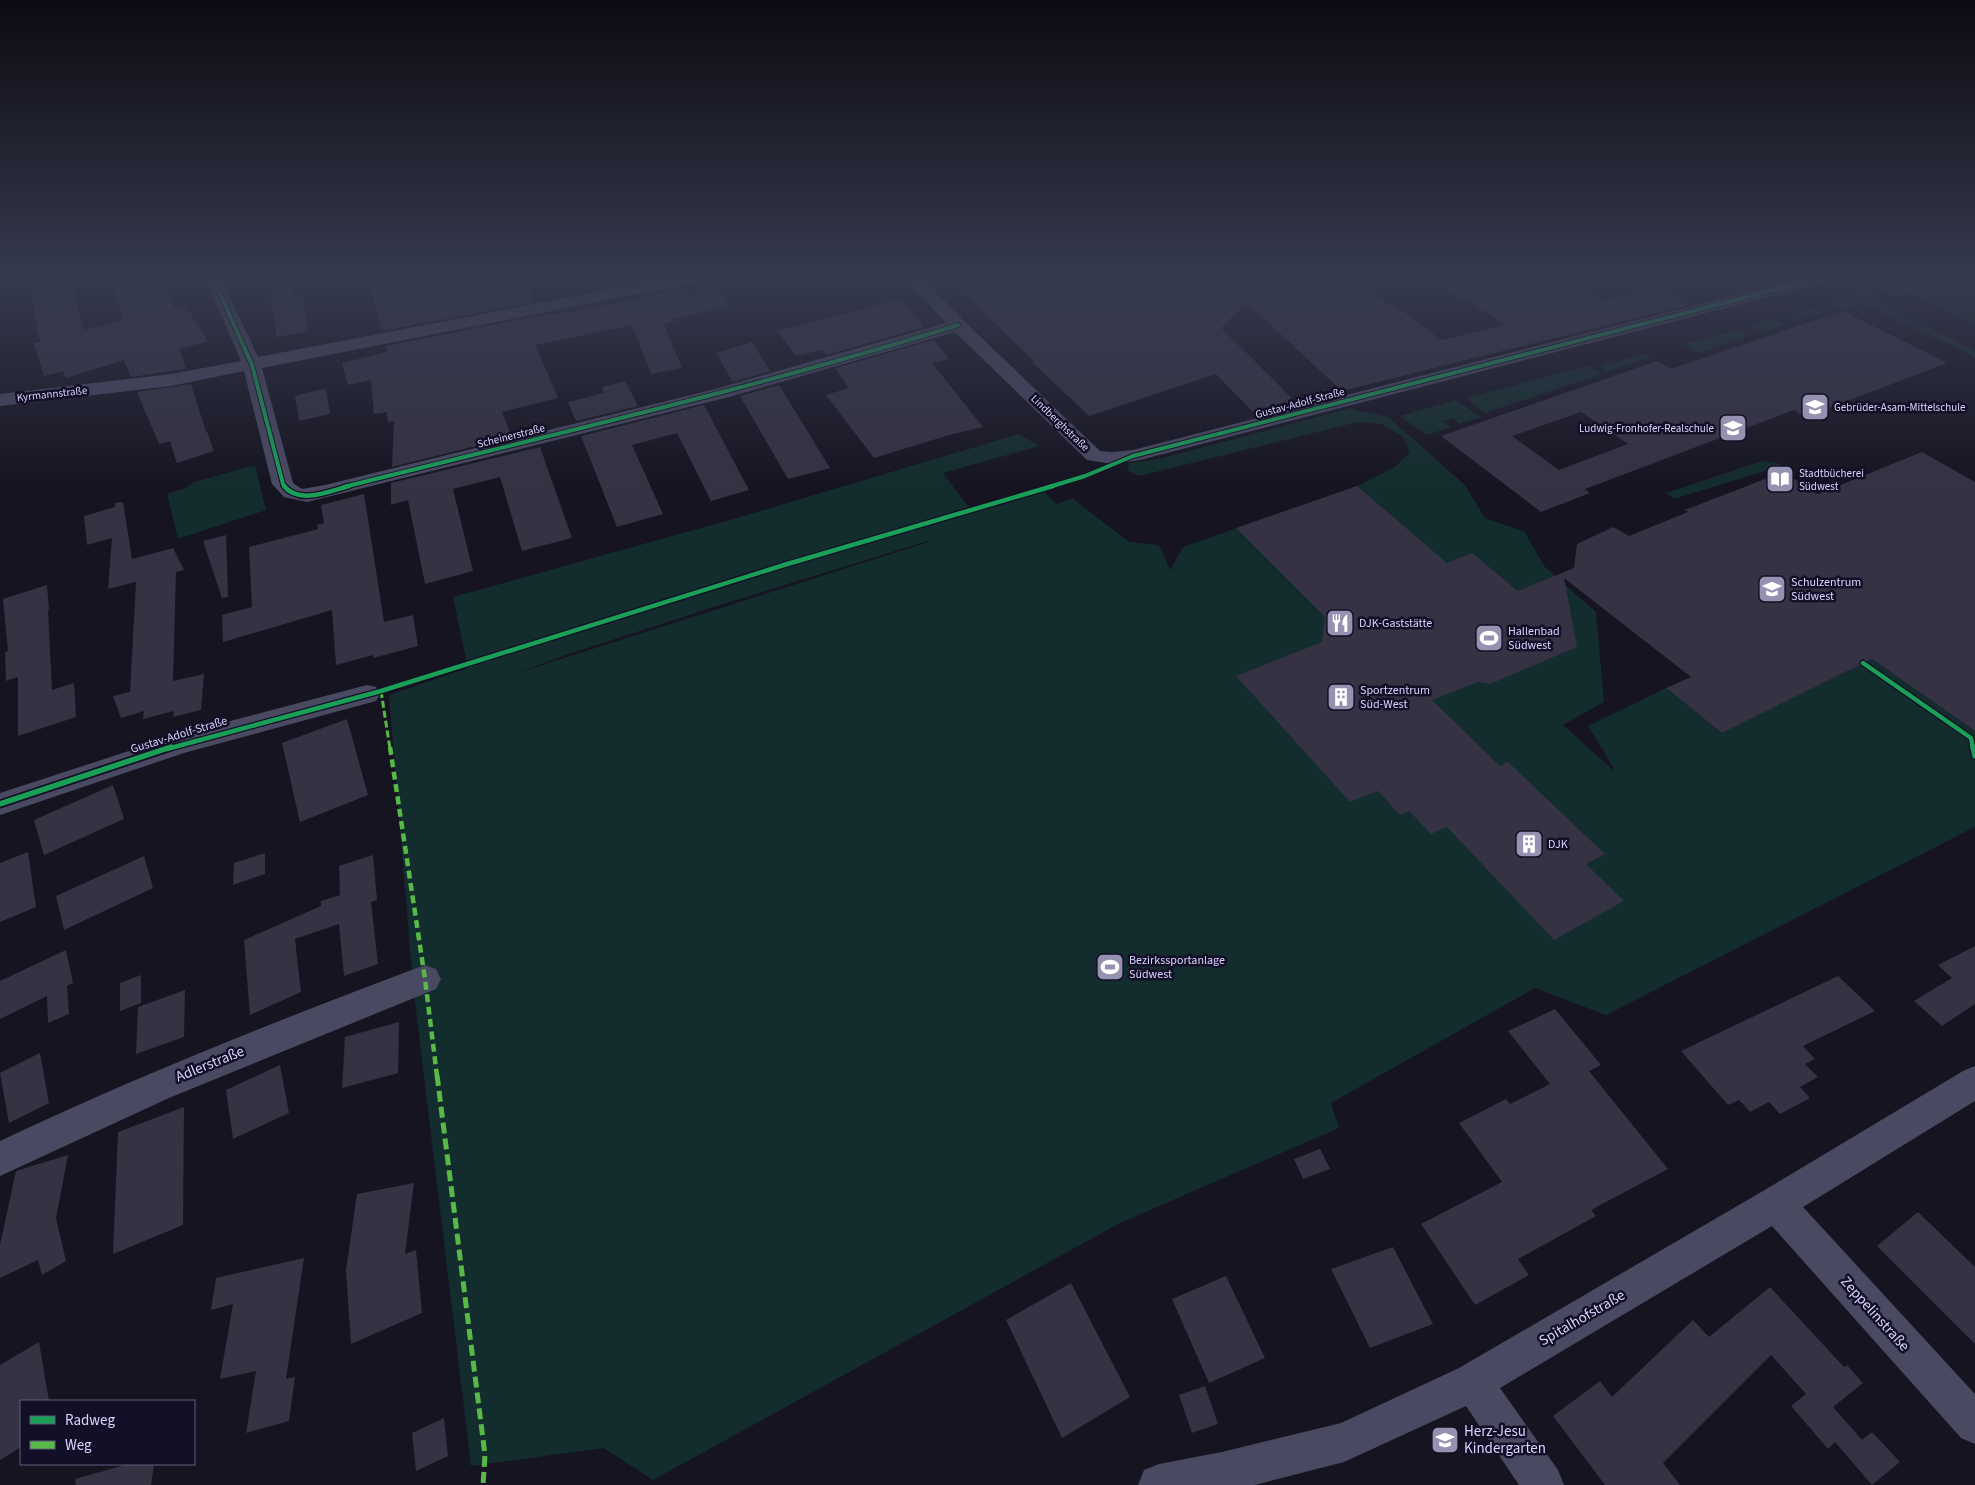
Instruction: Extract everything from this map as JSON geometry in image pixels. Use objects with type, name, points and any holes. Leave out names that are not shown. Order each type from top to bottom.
[{"type":"street","name":"Scheinerstraße","points":[[244,347],[252,365],[283,484],[288,492],[297,496],[310,495],[809,370],[884,347]]},
{"type":"street","name":"Kyrmannstraße","points":[[0,400],[171,380],[342,347]]},
{"type":"street","name":"Lindberghstraße","points":[[981,347],[1094,456],[1112,458],[1133,456]]},
{"type":"street","name":"Gustav-Adolf-Straße","points":[[1133,456],[1553,347]]},
{"type":"street","name":"Gustav-Adolf-Straße","points":[[0,804],[181,744],[366,694]]},
{"type":"street","name":"Adlerstraße","points":[[0,1159],[47,1136],[196,1070],[425,979]]},
{"type":"street","name":"Spitalhofstraße","points":[[1159,1485],[1222,1474],[1344,1442],[1473,1382],[1776,1204],[1975,1082]]},
{"type":"street","name":"Zeppelinstraße","points":[[1776,1204],[1975,1424]]},
{"type":"street","points":[[1473,1382],[1543,1485]]},
{"type":"green space","points":[[1688,347],[1715,347],[1698,353]]},
{"type":"green space","points":[[1955,347],[1968,347],[1975,351],[1975,357]]},
{"type":"green space","points":[[1645,354],[1651,357],[1608,372],[1600,366]]},
{"type":"green space","points":[[1589,366],[1602,374],[1485,413],[1465,398]]},
{"type":"green space","points":[[1456,400],[1481,417],[1460,424],[1452,418],[1443,421],[1451,427],[1426,435],[1400,416]]},
{"type":"green space","name":"Bezirkssportanlage Südwest","points":[[1351,408],[1360,412],[1388,417],[1464,484],[1485,518],[1525,532],[1544,566],[1596,612],[1604,702],[1563,725],[1613,770],[1588,726],[1666,688],[1722,733],[1872,659],[1975,731],[1975,827],[1606,1015],[1535,988],[1331,1103],[1339,1128],[1120,1223],[653,1480],[604,1448],[471,1466],[413,985],[389,695],[468,668],[453,597],[737,518],[1019,434],[1039,446],[943,473],[973,513],[1044,491],[1056,504],[1072,498],[1129,542],[1159,545],[1170,570],[1183,547],[1357,486],[1395,467],[1410,452],[1403,437],[1382,424],[1358,422],[1139,476],[1127,470],[1129,463],[1158,459]],"holes":[[[928,542],[517,673],[566,655],[720,605]]]},
{"type":"green space","points":[[1762,461],[1781,464],[1781,466],[1674,499],[1666,493]]},
{"type":"green space","points":[[255,465],[266,510],[178,539],[167,494],[188,487],[194,482]]},
{"type":"building","points":[[35,347],[186,347],[180,349],[186,369],[131,377],[124,360],[66,378],[63,371],[44,376]]},
{"type":"building","points":[[386,347],[536,347],[558,398],[502,412],[512,437],[392,467],[394,421],[388,422],[387,412],[374,414],[371,380],[348,385],[342,363],[387,352]]},
{"type":"building","points":[[641,347],[674,347],[682,368],[651,374]]},
{"type":"building","points":[[735,347],[755,347],[770,371],[733,382],[716,353]]},
{"type":"building","points":[[789,347],[853,347],[826,355],[822,350],[796,356]]},
{"type":"building","points":[[908,347],[940,347],[949,359],[932,363],[983,427],[949,435],[874,458],[826,395],[849,388],[835,368]]},
{"type":"building","points":[[1020,347],[1241,347],[1298,404],[1255,414],[1216,374],[1089,416],[1032,362],[1034,361]]},
{"type":"building","points":[[1295,347],[1518,347],[1342,391]]},
{"type":"building","points":[[1735,347],[1916,347],[1947,363],[1805,417],[1794,410],[1585,489],[1590,493],[1541,512],[1441,436],[1657,361],[1671,369]],"holes":[[[1581,412],[1628,444],[1559,470],[1512,436]]]},
{"type":"building","points":[[625,381],[638,406],[576,421],[568,402],[604,393],[602,387]]},
{"type":"building","points":[[191,384],[214,451],[177,463],[170,441],[159,444],[137,392]]},
{"type":"building","points":[[779,385],[830,468],[788,479],[740,396]]},
{"type":"building","points":[[326,388],[330,414],[299,421],[295,396]]},
{"type":"building","points":[[704,405],[749,490],[711,501],[677,433],[632,445],[663,514],[617,527],[581,436]]},
{"type":"building","points":[[540,447],[572,538],[522,551],[500,477],[453,489],[473,571],[425,584],[408,500],[391,505],[391,483]]},
{"type":"building","points":[[1922,452],[1975,482],[1975,731],[1872,659],[1722,733],[1666,688],[1691,677],[1564,578],[1577,647],[1490,684],[1478,682],[1432,700],[1500,766],[1508,762],[1605,854],[1586,864],[1624,901],[1554,940],[1447,827],[1431,834],[1409,811],[1400,815],[1378,791],[1350,802],[1236,676],[1322,642],[1325,617],[1236,528],[1357,486],[1447,563],[1472,553],[1518,591],[1574,568],[1577,544],[1613,527],[1629,536],[1688,512],[1685,510],[1783,472],[1818,494]]},
{"type":"building","points":[[364,494],[384,622],[413,615],[418,646],[373,658],[373,655],[336,665],[332,610],[223,642],[222,615],[252,607],[249,547],[318,529],[317,525],[324,523],[321,505]]},
{"type":"building","points":[[123,502],[132,559],[173,548],[184,570],[176,572],[173,681],[204,674],[201,710],[173,717],[174,711],[143,719],[144,711],[121,718],[113,696],[130,692],[136,582],[108,589],[112,538],[87,545],[84,516],[115,507],[115,503]]},
{"type":"building","points":[[226,535],[228,597],[222,598],[203,541]]},
{"type":"building","points":[[47,585],[52,690],[74,683],[76,717],[18,736],[18,677],[6,681],[5,652],[8,651],[3,599]]},
{"type":"building","points":[[347,719],[368,795],[300,822],[282,743]]},
{"type":"building","points":[[113,785],[124,819],[44,855],[34,820]]},
{"type":"building","points":[[28,852],[36,907],[0,922],[0,863]]},
{"type":"building","points":[[265,853],[265,874],[233,885],[234,863]]},
{"type":"building","points":[[373,855],[377,900],[371,902],[378,964],[344,976],[339,924],[295,939],[301,992],[250,1015],[244,940],[321,906],[321,901],[340,895],[339,866]]},
{"type":"building","points":[[144,856],[153,888],[64,930],[56,896]]},
{"type":"building","points":[[1975,946],[1975,1004],[1942,1026],[1914,1001],[1952,978],[1938,965]]},
{"type":"building","points":[[66,950],[73,983],[67,986],[69,1014],[48,1023],[47,996],[0,1019],[0,981]]},
{"type":"building","points":[[141,975],[141,1003],[120,1011],[120,983]]},
{"type":"building","points":[[1838,976],[1875,1011],[1803,1046],[1815,1059],[1805,1064],[1818,1077],[1800,1087],[1810,1098],[1780,1114],[1769,1102],[1750,1112],[1739,1100],[1728,1105],[1681,1051]]},
{"type":"building","points":[[185,990],[184,1037],[136,1054],[138,1007]]},
{"type":"building","points":[[1555,1009],[1601,1065],[1589,1071],[1668,1169],[1591,1210],[1596,1216],[1518,1259],[1529,1275],[1475,1305],[1421,1224],[1502,1182],[1459,1123],[1506,1099],[1510,1104],[1550,1084],[1508,1031]]},
{"type":"building","points":[[399,1022],[398,1073],[342,1088],[345,1037]]},
{"type":"building","points":[[40,1053],[49,1103],[9,1123],[0,1073]]},
{"type":"building","points":[[280,1065],[289,1113],[233,1139],[226,1090]]},
{"type":"building","points":[[184,1107],[183,1225],[113,1254],[118,1132]]},
{"type":"building","points":[[1320,1149],[1330,1169],[1303,1179],[1294,1159]]},
{"type":"building","points":[[68,1155],[56,1218],[66,1261],[42,1275],[38,1260],[0,1278],[0,1245],[16,1171]]},
{"type":"building","points":[[414,1183],[405,1254],[416,1250],[422,1313],[351,1344],[346,1270],[357,1194]]},
{"type":"building","points":[[1918,1212],[1975,1267],[1975,1344],[1877,1246]]},
{"type":"building","points":[[1393,1247],[1433,1324],[1370,1348],[1331,1269]]},
{"type":"building","points":[[304,1258],[286,1379],[295,1377],[289,1421],[246,1433],[256,1371],[220,1379],[233,1304],[211,1310],[216,1278]]},
{"type":"building","points":[[1226,1276],[1265,1358],[1209,1383],[1172,1299]]},
{"type":"building","points":[[1071,1283],[1130,1397],[1062,1438],[1006,1320]]},
{"type":"building","points":[[1770,1287],[1844,1367],[1847,1365],[1863,1383],[1833,1407],[1862,1440],[1872,1432],[1900,1462],[1872,1485],[1835,1442],[1828,1449],[1791,1406],[1806,1394],[1771,1355],[1663,1463],[1680,1485],[1605,1485],[1553,1416],[1600,1381],[1612,1397],[1693,1320],[1709,1337]]},
{"type":"building","points":[[39,1342],[49,1400],[20,1400],[20,1448],[0,1460],[0,1365]]},
{"type":"building","points":[[1205,1386],[1218,1424],[1192,1433],[1179,1395]]},
{"type":"building","points":[[444,1418],[448,1456],[416,1471],[412,1433]]},
{"type":"building","points":[[124,1465],[154,1465],[151,1485],[76,1485],[75,1479]]},
{"type":"marked path","points":[[381,691],[425,979],[485,1455],[483,1485]]},
{"type":"cycle path","points":[[244,347],[252,365],[283,484],[292,493],[302,496],[722,393],[886,347]]},
{"type":"cycle path","points":[[0,804],[181,744],[381,691],[784,565],[978,509],[1085,476],[1133,456],[1553,347]]},
{"type":"cycle path","points":[[1863,663],[1971,738],[1975,756]]},
{"type":"place","name":"Gebrüder-Asam-Mittelschule","points":[[1815,407]]},
{"type":"place","name":"Ludwig-Fronhofer-Realschule","points":[[1733,428]]},
{"type":"place","name":"Stadtbücherei Südwest","points":[[1780,479]]},
{"type":"place","name":"Schulzentrum Südwest","points":[[1772,589]]},
{"type":"place","name":"DJK-Gaststätte","points":[[1340,623]]},
{"type":"place","name":"Hallenbad Südwest","points":[[1489,638]]},
{"type":"place","name":"Sportzentrum Süd-West","points":[[1341,697]]},
{"type":"place","name":"DJK","points":[[1529,844]]},
{"type":"place","name":"Bezirkssportanlage Südwest","points":[[1110,967]]},
{"type":"place","name":"Herz-Jesu Kindergarten","points":[[1445,1440]]}]
